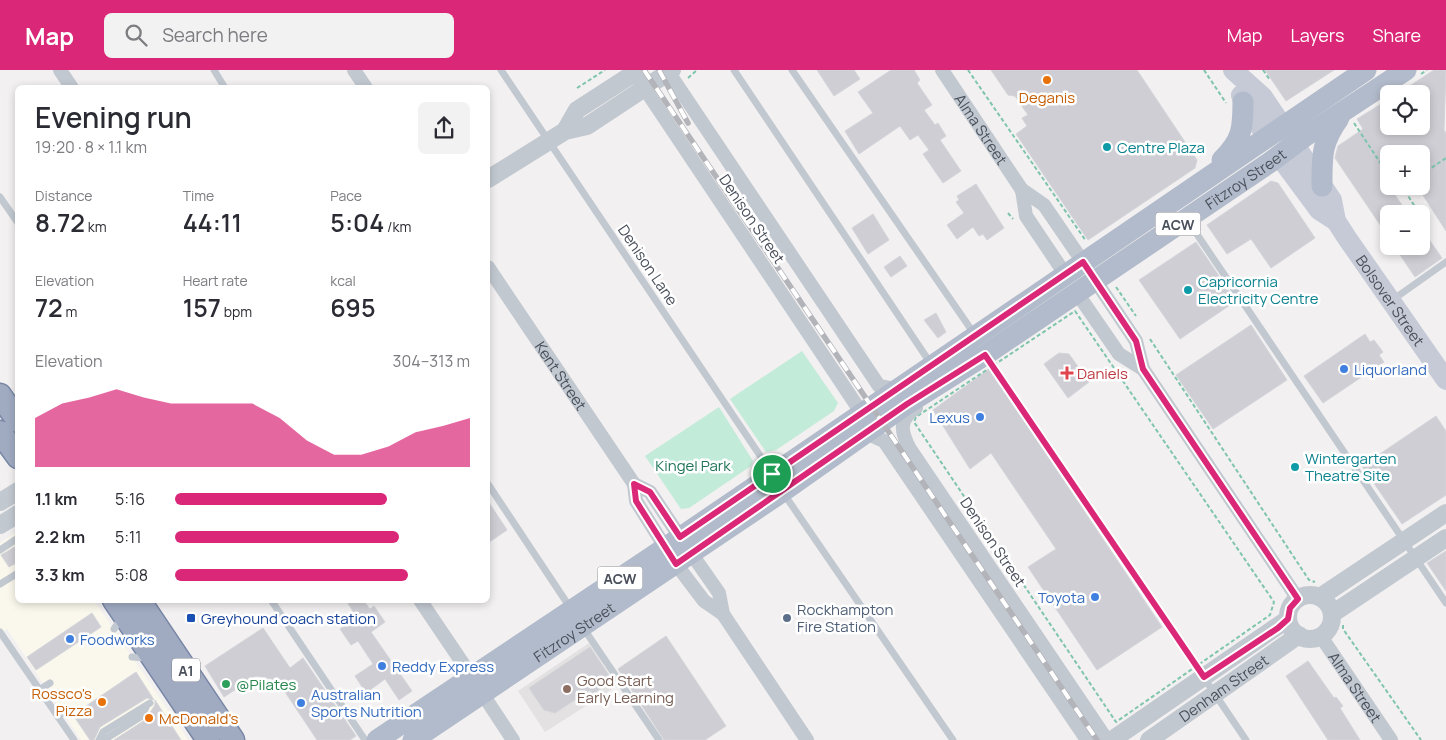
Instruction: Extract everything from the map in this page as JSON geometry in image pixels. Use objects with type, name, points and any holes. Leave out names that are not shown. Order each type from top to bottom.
[{"type":"highway","points":[[0,396],[15,417]]},
{"type":"highway","points":[[0,432],[15,454]]},
{"type":"highway","name":"A1","points":[[122,611],[142,657],[208,740]]},
{"type":"highway","name":"A1","points":[[122,611],[233,740]]},
{"type":"main road","name":"Fitzroy Street","points":[[777,483],[861,412],[1065,274],[1085,253],[1199,183],[1366,70]]},
{"type":"main road","name":"Fitzroy Street","points":[[377,740],[477,685],[777,483],[866,433],[958,371],[1076,302],[1105,283],[1186,219],[1287,150],[1347,116],[1406,70]]},
{"type":"main road","name":"Bolsover Street","points":[[1234,72],[1237,106],[1274,132]]},
{"type":"main road","name":"Bolsover Street","points":[[1234,72],[1263,97],[1274,132],[1287,150],[1319,210],[1336,222],[1446,380]]},
{"type":"main road","points":[[1199,183],[1233,149],[1241,136],[1237,106]]},
{"type":"main road","points":[[1322,186],[1324,145],[1327,135],[1347,116]]},
{"type":"main road","name":"Bolsover Street","points":[[1287,150],[1322,186],[1332,200],[1336,222]]},
{"type":"main road","name":"Alma Street","points":[[1085,253],[1105,283]]},
{"type":"main road","name":"Alma Street","points":[[1065,274],[1076,302]]},
{"type":"main road","name":"Fitzroy Street","points":[[413,740],[477,685]]},
{"type":"street","points":[[60,70],[70,85]]},
{"type":"street","points":[[354,70],[364,85]]},
{"type":"street","name":"Alma Street","points":[[942,70],[1021,189],[1044,205],[1085,253]]},
{"type":"street","points":[[565,131],[577,110],[635,71]]},
{"type":"street","name":"Denison Street","points":[[635,71],[644,88],[861,412]]},
{"type":"street","points":[[490,178],[565,131],[587,126],[644,88],[673,73]]},
{"type":"street","name":"Denison Street","points":[[673,73],[879,386],[895,390]]},
{"type":"street","name":"Alma Street","points":[[1021,189],[1026,216],[1065,274]]},
{"type":"street","name":"Kent Street","points":[[490,270],[634,484],[636,501],[678,550],[704,601],[723,614],[807,740]]},
{"type":"street","name":"Alma Street","points":[[1105,283],[1136,341],[1143,369],[1298,599]]},
{"type":"street","name":"Alma Street","points":[[1076,302],[1119,354],[1143,369]]},
{"type":"street","name":"Denison Street","points":[[958,371],[907,415],[902,427],[905,440],[1107,740]]},
{"type":"street","points":[[866,433],[884,441],[1087,740]]},
{"type":"street","points":[[0,502],[15,492]]},
{"type":"street","points":[[1320,590],[1332,614],[1330,626],[1322,635],[1310,638],[1299,635],[1293,631],[1288,619],[1290,608],[1298,599],[1320,590],[1405,540],[1446,513]]},
{"type":"street","points":[[0,525],[15,516]]},
{"type":"street","points":[[1332,614],[1446,538]]},
{"type":"street","points":[[422,603],[514,740]]},
{"type":"street","name":"Denham Street","points":[[1112,740],[1201,671],[1288,619]]},
{"type":"street","name":"Denham Street","points":[[1149,740],[1299,635]]},
{"type":"street","name":"Alma Street","points":[[1322,635],[1324,641],[1391,740]]},
{"type":"lane","points":[[214,70],[223,85]]},
{"type":"lane","name":"Denison Lane","points":[[501,70],[777,483],[953,740]]},
{"type":"lane","points":[[734,70],[932,364]]},
{"type":"lane","points":[[792,70],[975,335]]},
{"type":"lane","points":[[0,197],[15,219]]},
{"type":"lane","points":[[1186,219],[1446,603]]},
{"type":"lane","points":[[1391,301],[1446,262]]},
{"type":"lane","points":[[985,355],[1246,740]]},
{"type":"lane","points":[[490,487],[659,740]]},
{"type":"lane","points":[[0,550],[15,540]]},
{"type":"lane","points":[[0,584],[15,575]]},
{"type":"lane","points":[[273,603],[365,740]]},
{"type":"lane","points":[[0,632],[74,740]]},
{"type":"lane","points":[[40,690],[50,683]]},
{"type":"lane","points":[[99,740],[103,732],[150,702],[142,716],[104,740]]},
{"type":"lane","points":[[58,718],[68,709]]},
{"type":"path","points":[[578,88],[605,70]]},
{"type":"path","points":[[673,73],[697,70]]},
{"type":"path","points":[[968,70],[1085,253]]},
{"type":"path","points":[[1204,70],[1237,106]]},
{"type":"path","points":[[1347,116],[1380,163]]},
{"type":"path","points":[[1430,169],[1446,158]]},
{"type":"path","points":[[1105,283],[1136,316]]},
{"type":"path","points":[[914,422],[1116,722],[1201,671],[1270,615],[1274,602],[1076,302]]},
{"type":"path","points":[[1146,333],[1309,580],[1320,590]]},
{"type":"path","points":[[1343,628],[1421,740]]},
{"type":"shaded area","points":[[15,532],[15,603],[96,603],[188,740],[81,740],[7,629],[0,633],[0,543]]},
{"type":"shaded area","name":"Good Start Early Learning","points":[[589,643],[617,686],[545,732],[518,691]]},
{"type":"green space","name":"Kingel Park","points":[[802,351],[838,403],[834,411],[776,450],[766,452],[730,399]]},
{"type":"green space","name":"Kingel Park","points":[[719,407],[753,461],[751,466],[689,508],[681,509],[645,456]]},
{"type":"building","points":[[817,70],[854,70],[860,79],[834,96]]},
{"type":"building","points":[[891,70],[914,70],[920,80],[917,83],[932,105],[924,110],[935,125],[938,123],[946,136],[940,140],[961,171],[943,183],[923,154],[929,150],[918,135],[910,140],[900,126],[859,154],[845,131],[873,113],[858,92]]},
{"type":"building","name":"Centre Plaza","points":[[991,70],[1137,70],[1197,160],[1195,168],[1088,240],[1016,134],[1027,126],[1022,118],[1028,115],[1015,96],[1008,95]]},
{"type":"building","points":[[1265,70],[1334,70],[1286,101]]},
{"type":"building","points":[[1434,70],[1446,70],[1444,130],[1446,133],[1446,231],[1423,195],[1430,195],[1430,145],[1380,145],[1380,195],[1395,195],[1402,205],[1380,205],[1380,225],[1335,158],[1338,146],[1363,129],[1357,119],[1380,105],[1380,135],[1430,135],[1430,85],[1411,85]]},
{"type":"building","points":[[1271,181],[1278,183],[1315,238],[1271,268],[1251,239],[1227,254],[1207,225]]},
{"type":"building","points":[[976,184],[1004,228],[987,240],[983,234],[979,236],[973,227],[957,239],[947,225],[964,213],[956,202],[959,200],[957,196]]},
{"type":"building","points":[[873,214],[889,240],[868,254],[852,228]]},
{"type":"building","points":[[1430,241],[1442,258],[1415,277],[1400,255],[1430,255]]},
{"type":"building","name":"Capricornia Electricity Centre","points":[[1196,242],[1236,301],[1180,339],[1139,280]]},
{"type":"building","points":[[900,256],[907,266],[891,277],[884,267]]},
{"type":"building","points":[[936,313],[946,332],[938,338],[924,320]]},
{"type":"building","points":[[1251,325],[1287,380],[1213,429],[1176,375]]},
{"type":"building","name":"Liquorland","points":[[1365,334],[1370,342],[1374,340],[1383,352],[1379,355],[1384,362],[1323,403],[1304,376]]},
{"type":"building","name":"Daniels","points":[[1059,353],[1069,354],[1089,382],[1068,398],[1044,364]]},
{"type":"building","points":[[989,369],[1162,627],[1097,670],[1028,567],[1056,549],[991,453],[970,469],[933,410]]},
{"type":"building","points":[[1436,416],[1446,431],[1446,495],[1402,524],[1362,466]]},
{"type":"building","points":[[490,504],[507,530],[490,542]]},
{"type":"building","points":[[15,547],[15,564],[9,567],[1,555]]},
{"type":"building","points":[[1446,551],[1446,591],[1427,563]]},
{"type":"building","points":[[348,603],[365,603],[370,609],[374,606],[385,622],[371,632],[412,691],[399,700],[385,679],[366,693],[355,676],[373,664],[358,641],[351,645],[340,629],[357,618]]},
{"type":"building","points":[[92,613],[101,627],[36,670],[27,657]]},
{"type":"building","points":[[263,628],[290,668],[303,658],[356,736],[350,740],[317,740],[277,680],[256,676],[224,697],[205,666]]},
{"type":"building","points":[[666,636],[726,726],[705,740],[664,740],[618,669]]},
{"type":"building","name":"Good Start Early Learning","points":[[590,647],[612,680],[593,694],[590,690],[555,713],[544,710],[529,688]]},
{"type":"building","points":[[1308,661],[1334,698],[1336,697],[1343,706],[1340,708],[1360,740],[1328,740],[1286,676]]},
{"type":"building","points":[[136,672],[154,700],[147,698],[100,727],[94,740],[90,740],[73,715]]},
{"type":"building","name":"McDonald's","points":[[155,700],[181,740],[114,740],[145,720],[155,705]]},
{"type":"railway","points":[[644,70],[1097,740]]},
{"type":"railway","points":[[659,70],[688,123]]},
{"type":"place","name":"Deganis","points":[[1047,80]]},
{"type":"place","name":"Centre Plaza","points":[[1107,147]]},
{"type":"place","name":"Capricornia Electricity Centre","points":[[1188,290]]},
{"type":"place","name":"Liquorland","points":[[1344,369]]},
{"type":"place","name":"Daniels","points":[[1067,373]]},
{"type":"place","name":"Lexus","points":[[980,417]]},
{"type":"place","name":"Wintergarten Theatre Site","points":[[1295,467]]},
{"type":"place","name":"Toyota","points":[[1095,597]]},
{"type":"place","name":"Greyhound coach station","points":[[191,618]]},
{"type":"place","name":"Rockhampton Fire Station","points":[[787,618]]},
{"type":"place","name":"Foodworks","points":[[70,639]]},
{"type":"place","name":"Reddy Express","points":[[382,666]]},
{"type":"place","name":"@Pilates","points":[[226,684]]},
{"type":"place","name":"Good Start Early Learning","points":[[567,689]]},
{"type":"place","name":"Rossco's Pizza","points":[[102,702]]},
{"type":"place","name":"Australian Sports Nutrition","points":[[301,703]]},
{"type":"place","name":"McDonald's","points":[[149,718]]},
{"type":"route","points":[[1083,262],[1136,341],[1143,369],[1298,599],[1290,608],[1288,619],[1278,628],[1204,677],[985,355],[907,404],[676,564],[636,501],[634,484],[650,492],[680,537],[772,474],[1083,262]]}]
